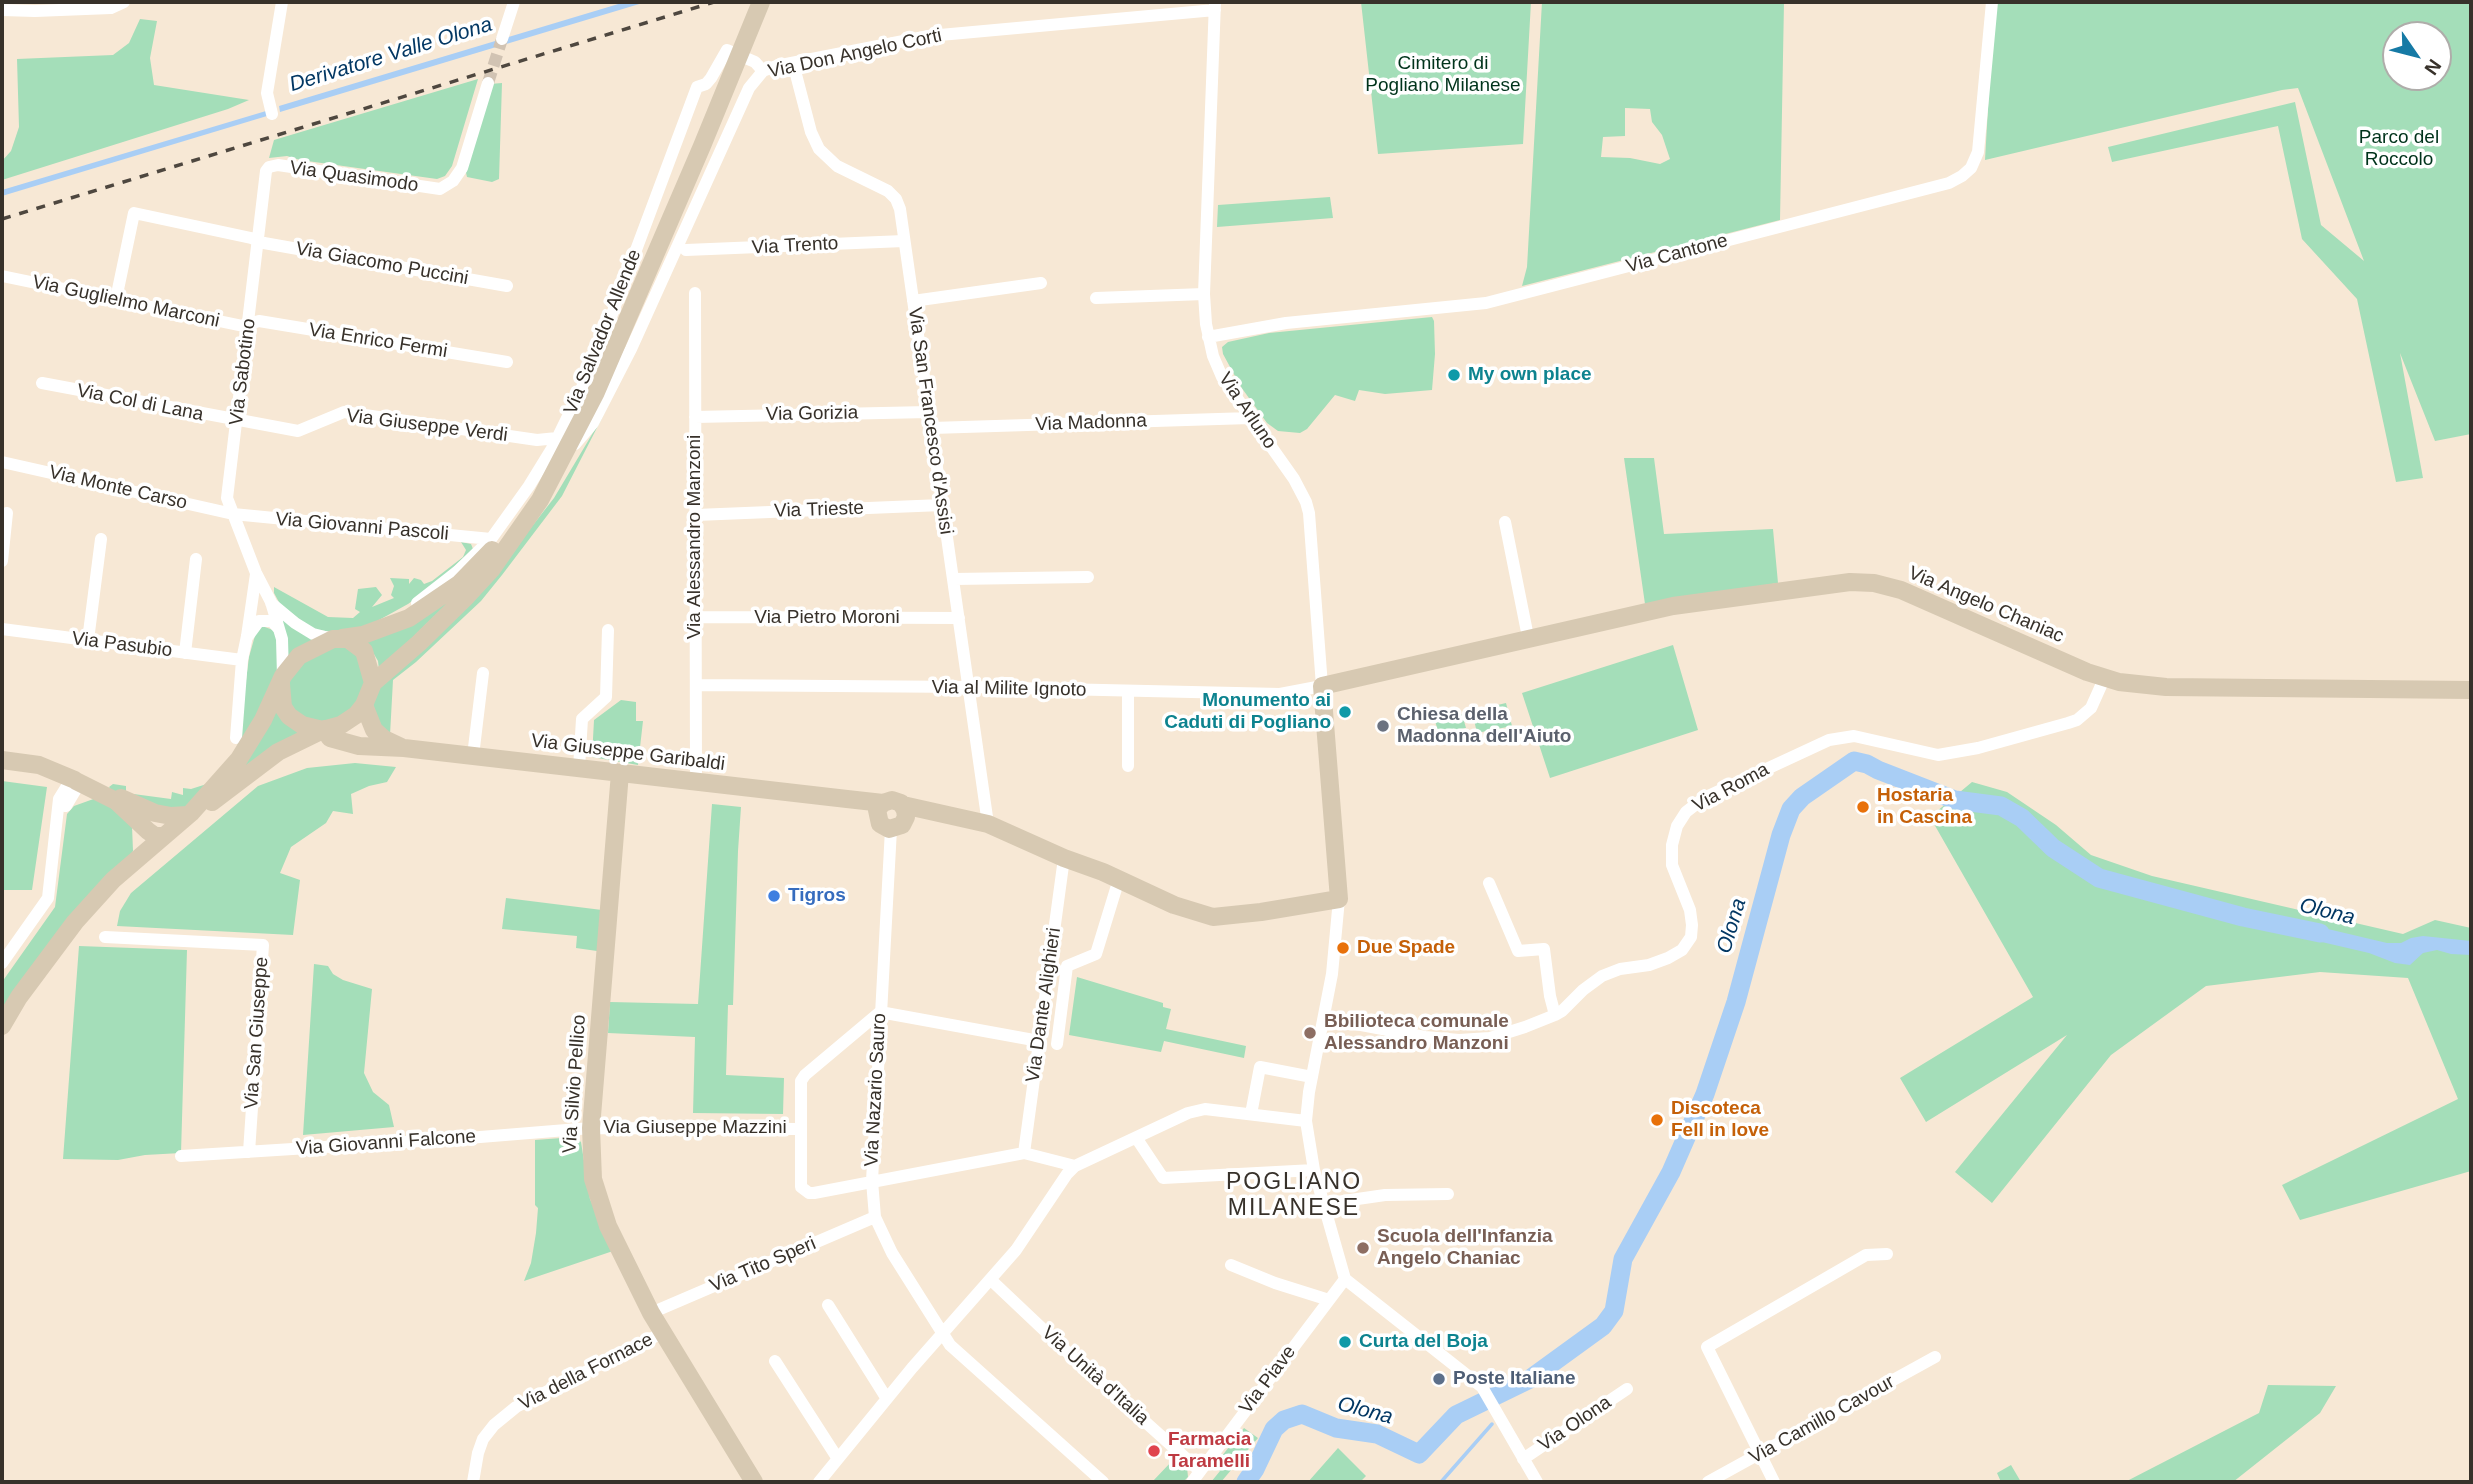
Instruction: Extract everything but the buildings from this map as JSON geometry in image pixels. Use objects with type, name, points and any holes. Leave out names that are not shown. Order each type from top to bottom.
[{"type":"street","points":[[2,10],[111,8],[124,2]]},
{"type":"street","points":[[272,114],[267,93],[282,2]]},
{"type":"street","points":[[502,39],[514,2]]},
{"type":"street","points":[[2,760],[39,765],[155,813],[172,816],[190,814],[203,808],[287,746],[348,720],[364,705],[373,683],[441,622],[491,570],[540,500],[557,459],[623,331],[761,2]]},
{"type":"street","name":"Via Cantone","points":[[1209,337],[1286,323],[1486,303],[1949,183],[1971,168],[1978,152],[1992,2]]},
{"type":"street","name":"Via Arluno","points":[[1215,6],[1204,294],[1209,337],[1217,366],[1294,479],[1306,502],[1310,523],[1322,686]]},
{"type":"street","name":"Via Don Angelo Corti","points":[[557,459],[593,423],[631,349],[759,67],[793,63],[929,36],[1215,6]]},
{"type":"street","name":"Via Salvador Allende","points":[[363,635],[414,606],[457,571],[491,539],[557,459],[557,438],[580,395],[614,314],[697,87],[706,84],[711,78],[727,50],[759,67]]},
{"type":"street","name":"Via San Francesco d'Assisi","points":[[793,63],[813,138],[819,149],[837,166],[892,195],[900,209],[988,824]]},
{"type":"street","name":"Via Quasimodo","points":[[269,167],[278,165],[440,189],[458,176],[488,83]]},
{"type":"street","name":"Via Sabotino","points":[[269,167],[266,171],[257,240],[238,422],[227,498],[256,573],[271,602]]},
{"type":"street","name":"Via Giacomo Puccini","points":[[116,299],[134,213],[257,240],[507,286]]},
{"type":"street","name":"Via Trento","points":[[686,250],[904,241]]},
{"type":"street","name":"Via Guglielmo Marconi","points":[[2,276],[243,326],[249,323]]},
{"type":"street","points":[[913,301],[1041,283]]},
{"type":"street","name":"Via Alessandro Manzoni","points":[[695,293],[696,782]]},
{"type":"street","points":[[1096,298],[1204,294]]},
{"type":"street","name":"Via Enrico Fermi","points":[[249,323],[259,321],[508,362]]},
{"type":"street","name":"Via Col di Lana","points":[[42,383],[238,422]]},
{"type":"street","name":"Via Giuseppe Verdi","points":[[238,422],[298,431],[344,412],[537,440],[557,438]]},
{"type":"street","name":"Via Gorizia","points":[[695,417],[929,412]]},
{"type":"street","name":"Via Madonna","points":[[932,428],[1250,418]]},
{"type":"street","points":[[537,440],[557,459]]},
{"type":"street","points":[[2,1026],[19,997],[75,922],[131,864],[190,814],[239,759],[263,720],[282,680],[299,656],[337,639],[363,635],[409,618],[459,584],[481,563],[557,459]]},
{"type":"street","name":"Via Monte Carso","points":[[2,462],[233,514]]},
{"type":"street","name":"Via Trieste","points":[[696,515],[942,505]]},
{"type":"street","points":[[2,561],[7,513]]},
{"type":"street","name":"Via Giovanni Pascoli","points":[[233,514],[491,539]]},
{"type":"street","points":[[1505,522],[1528,637]]},
{"type":"street","points":[[88,640],[101,539]]},
{"type":"street","points":[[185,653],[196,559]]},
{"type":"street","name":"Via Sabotino","points":[[236,738],[242,660],[256,573]]},
{"type":"street","points":[[954,579],[1088,577]]},
{"type":"street","name":"Via Angelo Chaniac","points":[[1322,686],[1673,606],[1833,584],[1874,583],[1914,595],[2104,679],[2143,686],[2471,691]]},
{"type":"street","points":[[271,602],[295,624],[313,634],[352,641],[364,650],[373,683]]},
{"type":"street","points":[[271,602],[283,648],[283,707],[289,716],[302,725],[323,730]]},
{"type":"street","name":"Via Pietro Moroni","points":[[696,617],[959,618]]},
{"type":"street","points":[[247,636],[260,621],[272,621],[279,629]]},
{"type":"street","name":"Via Pasubio","points":[[2,629],[242,660]]},
{"type":"street","points":[[579,768],[582,719],[606,697],[608,630]]},
{"type":"street","points":[[473,756],[483,673]]},
{"type":"street","name":"Via Roma","points":[[1324,1018],[1425,1037],[1459,1040],[1489,1038],[1525,1027],[1562,1011],[1583,989],[1602,976],[1668,958],[1682,950],[1691,937],[1690,910],[1672,865],[1672,845],[1676,826],[1686,812],[1704,798],[1829,740],[1854,736],[1938,755],[1978,748],[2068,723],[2077,720],[2091,708],[2104,679]]},
{"type":"street","name":"Via al Milite Ignoto","points":[[696,685],[970,687],[1280,694],[1322,686]]},
{"type":"street","points":[[1322,686],[1339,899],[1332,974],[1306,1121],[1314,1170],[1345,1279],[1482,1387],[1536,1482]]},
{"type":"street","points":[[1128,691],[1128,766]]},
{"type":"street","name":"Via Giuseppe Garibaldi","points":[[364,705],[373,730],[384,739],[404,748]]},
{"type":"street","name":"Via Giuseppe Garibaldi","points":[[323,730],[330,738],[359,746],[404,748],[847,799],[880,808],[892,800],[897,824]]},
{"type":"street","points":[[2,963],[48,898],[62,806],[59,779],[54,771]]},
{"type":"street","name":"Via Silvio Pellico","points":[[620,773],[591,1128],[591,1163],[597,1195],[608,1226],[662,1334],[754,1482]]},
{"type":"street","points":[[62,806],[75,791],[75,780]]},
{"type":"street","points":[[62,806],[100,791]]},
{"type":"street","points":[[100,791],[127,809],[148,831],[163,836]]},
{"type":"street","points":[[880,808],[880,824],[897,824]]},
{"type":"street","points":[[127,809],[137,840],[131,864]]},
{"type":"street","name":"Via Giuseppe Garibaldi","points":[[897,824],[913,809],[988,824],[1174,905],[1213,917],[1339,899]]},
{"type":"street","name":"Via Nazario Sauro","points":[[897,824],[880,1012],[872,1181],[875,1217],[892,1253],[950,1345],[1103,1482]]},
{"type":"street","name":"Via Dante Alighieri","points":[[1024,1153],[1064,858]]},
{"type":"street","points":[[1057,1044],[1067,966],[1096,954],[1119,879]]},
{"type":"street","points":[[1489,883],[1518,951],[1544,949],[1555,1014]]},
{"type":"street","name":"Via San Giuseppe","points":[[105,937],[263,945],[249,1152]]},
{"type":"street","points":[[880,1012],[1039,1041]]},
{"type":"street","name":"Via Giuseppe Mazzini","points":[[872,1181],[814,1194],[804,1191],[799,1182],[800,1085],[802,1078],[880,1012]]},
{"type":"street","points":[[1251,1114],[1260,1068],[1312,1077]]},
{"type":"street","points":[[819,1482],[943,1332],[1016,1250],[1075,1166],[1188,1113],[1205,1109],[1306,1121]]},
{"type":"street","name":"Via Giuseppe Mazzini","points":[[591,1128],[800,1129]]},
{"type":"street","name":"Via Giovanni Falcone","points":[[181,1156],[591,1128]]},
{"type":"street","points":[[1137,1139],[1163,1178],[1314,1170]]},
{"type":"street","points":[[872,1181],[967,1166],[1024,1153],[1075,1166]]},
{"type":"street","points":[[1324,1204],[1385,1195],[1448,1194]]},
{"type":"street","name":"Via Tito Speri","points":[[651,1313],[875,1217]]},
{"type":"street","points":[[1774,1482],[1707,1347],[1866,1255],[1887,1254]]},
{"type":"street","points":[[1231,1265],[1275,1283],[1329,1300]]},
{"type":"street","name":"Via Piave","points":[[1192,1482],[1345,1279]]},
{"type":"street","name":"Via Unità d'Italia","points":[[991,1280],[1200,1471]]},
{"type":"street","points":[[828,1305],[887,1399]]},
{"type":"street","name":"Via della Fornace","points":[[473,1482],[483,1439],[494,1425],[516,1407],[662,1334]]},
{"type":"street","name":"Via Camillo Cavour","points":[[1708,1482],[1936,1357]]},
{"type":"street","points":[[775,1361],[838,1459]]},
{"type":"street","name":"Via Olona","points":[[1523,1459],[1627,1389]]},
{"type":"green space","name":"Cimitero di Pogliano Milanese","points":[[1361,2],[1531,2],[1523,144],[1378,154]]},
{"type":"green space","points":[[1542,2],[1784,2],[1780,220],[1522,286],[1527,267]],"holes":[[[1625,108],[1650,109],[1652,122],[1662,135],[1670,159],[1660,164],[1630,158],[1601,157],[1603,137],[1625,136]]]},
{"type":"green space","name":"Parco del Roccolo","points":[[2471,2],[2471,434],[2435,441],[2400,353],[2423,478],[2396,482],[2357,299],[2302,239],[2278,126],[2112,162],[2108,147],[2295,102],[2321,225],[2364,261],[2298,88],[1985,160],[1994,3]]},
{"type":"green space","points":[[140,19],[157,21],[150,58],[154,85],[249,100],[2,180],[2,161],[11,151],[19,127],[17,59],[113,55],[129,43]]},
{"type":"green space","points":[[478,79],[452,166],[445,176],[437,179],[287,156],[269,158],[274,140]]},
{"type":"green space","points":[[502,83],[499,179],[492,182],[467,177],[465,168],[490,84]]},
{"type":"green space","points":[[1330,197],[1333,218],[1217,227],[1218,205]]},
{"type":"green space","points":[[1432,317],[1435,354],[1432,390],[1385,394],[1359,390],[1355,401],[1335,395],[1307,429],[1300,433],[1278,431],[1267,423],[1241,387],[1223,354],[1222,347],[1228,342],[1269,333]]},
{"type":"green space","points":[[603,416],[562,496],[502,575],[481,601],[393,680],[390,735],[374,723],[373,698],[378,689],[508,557],[554,498]]},
{"type":"green space","points":[[1624,458],[1654,458],[1664,534],[1773,529],[1778,583],[1645,604]]},
{"type":"green space","points":[[461,542],[471,544],[473,549],[433,586],[408,604],[361,630],[339,633],[312,629],[280,604],[274,593],[274,587],[328,617],[353,618],[360,612],[355,609],[358,589],[376,587],[382,595],[372,607],[394,598],[391,595],[394,586],[390,578],[409,579],[409,584],[414,578],[424,584],[432,581],[463,557],[466,550]]},
{"type":"green space","points":[[453,598],[379,670],[378,661],[365,639]]},
{"type":"green space","points":[[276,614],[316,639],[288,661]]},
{"type":"green space","points":[[262,626],[273,630],[276,636],[279,662],[277,678],[251,735],[237,755],[224,771],[237,750],[249,657],[256,632]]},
{"type":"green space","points":[[1673,645],[1698,730],[1550,778],[1522,693]]},
{"type":"green space","points":[[323,647],[353,647],[366,678],[361,698],[347,714],[326,722],[303,719],[290,709],[287,689],[295,667]]},
{"type":"green space","points":[[621,700],[636,702],[636,721],[643,721],[638,765],[592,757],[594,720]]},
{"type":"green space","points":[[276,703],[308,733],[234,779]]},
{"type":"green space","points":[[1506,703],[1512,726],[1477,733],[1472,711]]},
{"type":"green space","points":[[1462,714],[1466,728],[1439,734],[1435,721]]},
{"type":"green space","points":[[355,763],[396,767],[387,782],[351,794],[353,814],[333,811],[326,823],[291,847],[280,873],[300,880],[293,935],[117,926],[120,911],[131,893],[258,786],[307,768]]},
{"type":"green space","points":[[224,771],[190,806],[174,813],[155,809],[109,787],[113,784],[126,786],[126,793],[171,799],[172,792],[183,795],[183,788],[191,789],[213,782]]},
{"type":"green space","points":[[2,781],[47,787],[32,890],[2,890]]},
{"type":"green space","points":[[1972,782],[2007,792],[2056,825],[2091,855],[2152,876],[2403,934],[2435,920],[2471,928],[2471,1171],[2300,1220],[2282,1185],[2458,1099],[2408,978],[2320,972],[2206,986],[2111,1055],[1992,1203],[1955,1172],[2067,1035],[1926,1122],[1900,1078],[2033,997],[1930,817]]},
{"type":"green space","points":[[99,797],[132,826],[133,851],[2,1014],[2,982],[55,907],[67,814],[74,806]]},
{"type":"green space","points":[[712,804],[741,807],[733,1005],[728,1005],[726,1075],[784,1078],[783,1114],[693,1113],[695,1037],[608,1033],[610,1002],[698,1004]]},
{"type":"green space","points":[[506,898],[602,910],[599,949],[576,948],[577,936],[502,929]]},
{"type":"green space","points":[[79,946],[187,950],[181,1153],[118,1160],[63,1159]]},
{"type":"green space","points":[[314,964],[328,966],[333,974],[343,980],[372,989],[364,1073],[373,1092],[389,1105],[394,1127],[303,1135]]},
{"type":"green space","points":[[1077,977],[1163,1003],[1163,1007],[1171,1009],[1166,1029],[1246,1046],[1244,1058],[1164,1041],[1161,1052],[1069,1035]]},
{"type":"green space","points":[[575,1137],[581,1142],[590,1199],[613,1251],[524,1281],[531,1263],[538,1208],[535,1205],[535,1140]]},
{"type":"green space","points":[[2268,1385],[2336,1386],[2320,1413],[2233,1482],[2125,1482],[2259,1413]]},
{"type":"green space","points":[[1244,1428],[1258,1438],[1221,1482],[1211,1482],[1220,1471],[1214,1466]]},
{"type":"green space","points":[[1338,1448],[1366,1476],[1360,1482],[1308,1482]]},
{"type":"green space","points":[[1178,1459],[1187,1467],[1188,1477],[1183,1482],[1152,1482],[1172,1461]]},
{"type":"green space","points":[[2011,1465],[2021,1482],[2001,1482],[1997,1473]]},
{"type":"water","points":[[625,2],[646,2],[280,112],[279,106]]},
{"type":"water","points":[[266,111],[267,116],[2,196],[2,190]]},
{"type":"water","points":[[2294,921],[2387,943],[2401,943],[2423,936],[2471,941],[2471,955],[2437,950],[2423,953],[2410,965],[2395,963],[2369,953],[2296,936]]},
{"type":"waterway","name":"Olona","points":[[1246,1482],[1274,1429],[1284,1420],[1302,1414],[1336,1428],[1377,1434],[1419,1454],[1456,1415],[1530,1379],[1603,1326],[1614,1311],[1623,1259],[1671,1172],[1705,1094],[1736,1002],[1781,835],[1791,809],[1802,797],[1854,761],[1955,800],[2001,806],[2022,818],[2053,848],[2099,878],[2243,917],[2320,933]]},
{"type":"waterway","points":[[1441,1482],[1492,1424]]},
{"type":"tunnel","points":[[488,83],[502,39]]},
{"type":"railway","points":[[2,219],[714,2]]},
{"type":"place","name":"My own place","points":[[1454,375]]},
{"type":"place","name":"Monumento ai Caduti di Pogliano","points":[[1345,712]]},
{"type":"place","name":"Chiesa della Madonna dell'Aiuto","points":[[1383,726]]},
{"type":"place","name":"Hostaria in Cascina","points":[[1863,807]]},
{"type":"place","name":"Tigros","points":[[774,896]]},
{"type":"place","name":"Due Spade","points":[[1343,948]]},
{"type":"place","name":"Bbilioteca comunale Alessandro Manzoni","points":[[1310,1033]]},
{"type":"place","name":"Discoteca Fell in love","points":[[1657,1120]]},
{"type":"place","name":"Scuola dell'Infanzia Angelo Chaniac","points":[[1363,1248]]},
{"type":"place","name":"Curta del Boja","points":[[1345,1342]]},
{"type":"place","name":"Poste Italiane","points":[[1439,1379]]},
{"type":"place","name":"Farmacia Taramelli","points":[[1154,1451]]},
{"type":"district","name":"POGLIANO MILANESE","points":[[1294,1196]]},
{"type":"water label","name":"Derivatore Valle Olona","points":[[391,55]]}]
